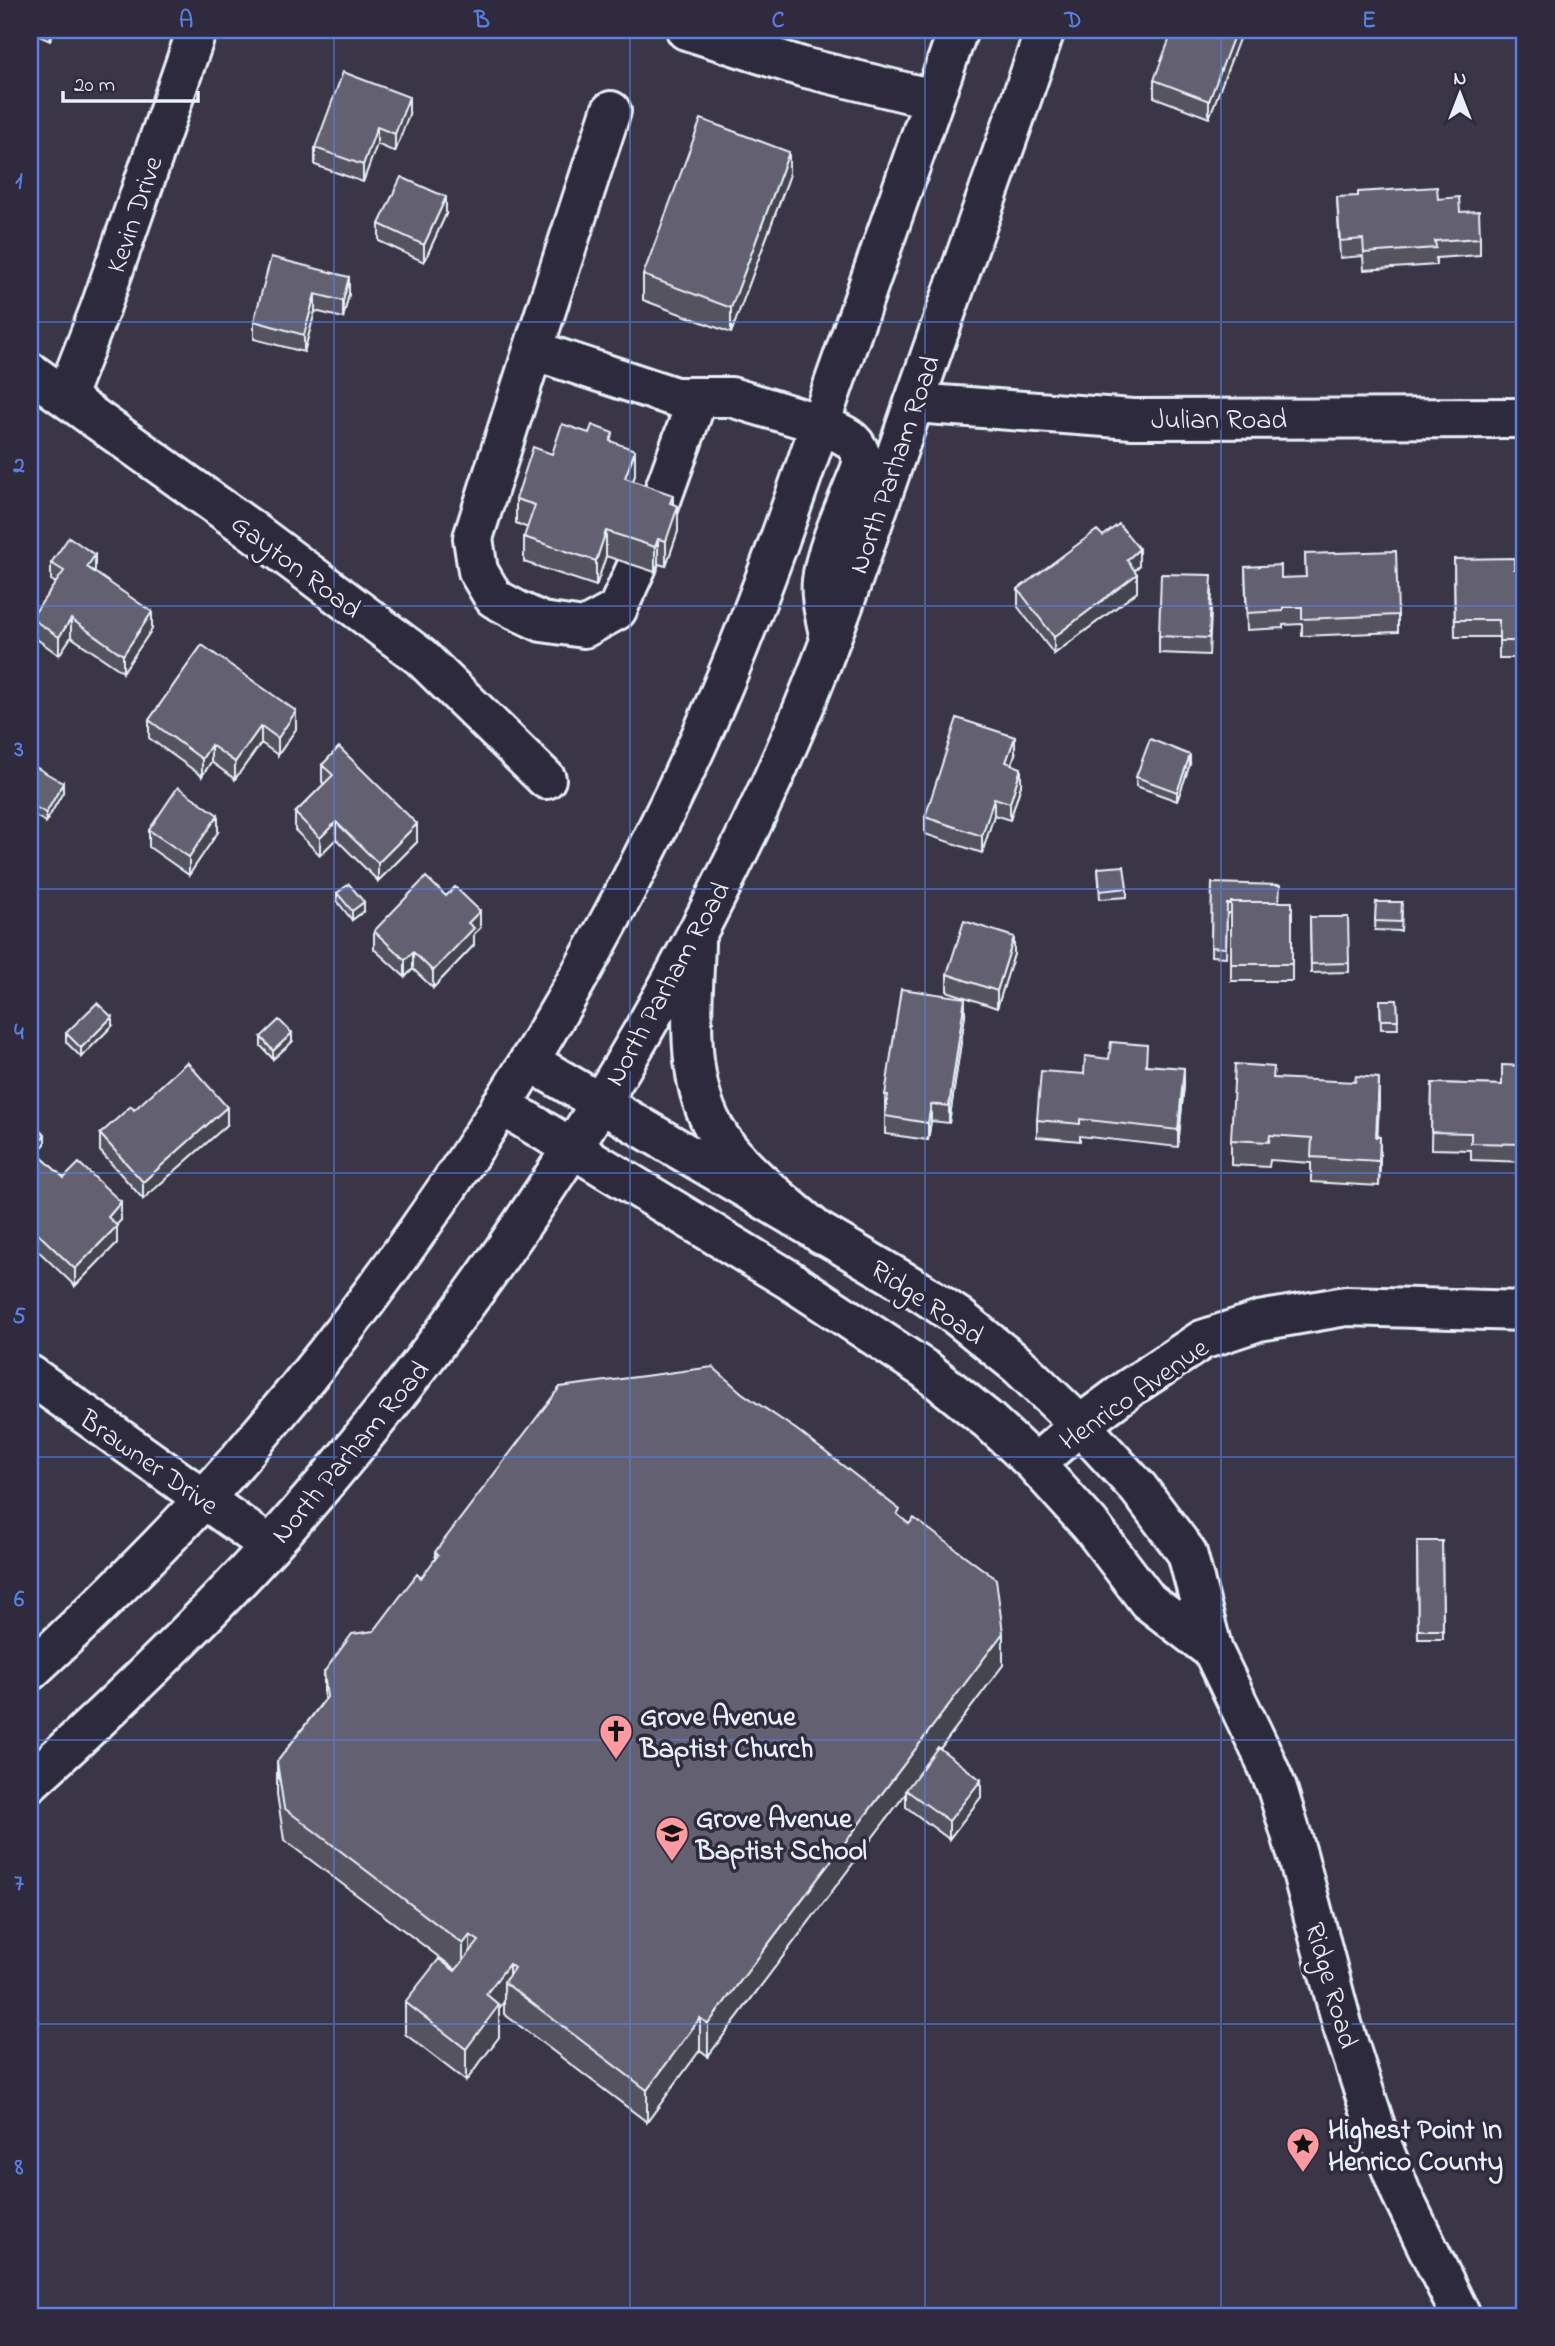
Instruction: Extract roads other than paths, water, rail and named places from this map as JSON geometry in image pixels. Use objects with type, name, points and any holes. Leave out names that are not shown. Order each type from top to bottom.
[{"type":"main road","name":"Kevin Drive","points":[[66,396],[100,309],[197,30]]},
{"type":"main road","points":[[687,30],[802,67],[933,99]]},
{"type":"main road","points":[[30,1671],[204,1499],[252,1445],[343,1330],[450,1183],[566,1000],[638,868],[685,771],[740,645],[958,30]]},
{"type":"main road","name":"North Parham Road","points":[[30,1782],[84,1734],[169,1651],[301,1511],[427,1357],[498,1260],[599,1104],[695,937],[766,795],[881,505],[1045,30]]},
{"type":"main road","points":[[611,111],[473,538],[478,571],[494,598],[542,622],[584,628],[617,610],[637,566]]},
{"type":"main road","points":[[533,350],[675,397],[731,397],[820,424],[853,439],[860,449],[863,463],[829,551],[822,580],[830,639]]},
{"type":"main road","name":"Gayton Road","points":[[30,372],[250,529],[421,657],[546,779]]},
{"type":"main road","points":[[656,514],[698,397]]},
{"type":"main road","name":"Julian Road","points":[[914,403],[1133,419],[1525,418]]},
{"type":"main road","points":[[695,937],[692,1035],[701,1095],[710,1119],[725,1145],[741,1163],[822,1235]]},
{"type":"main road","name":"Ridge Road","points":[[529,1061],[918,1290],[957,1316],[1019,1366],[1080,1425],[1139,1489],[1187,1553],[1213,1651],[1277,1788],[1342,2024],[1379,2138],[1412,2218],[1461,2316]]},
{"type":"main road","name":"Ridge Road","points":[[501,1105],[788,1279],[926,1370],[988,1420],[1035,1464],[1091,1527],[1148,1601],[1213,1651]]},
{"type":"main road","name":"Henrico Avenue","points":[[1035,1464],[1080,1425],[1131,1387],[1202,1340],[1259,1321],[1346,1306],[1525,1311]]},
{"type":"main road","name":"Brawner Drive","points":[[30,1375],[270,1546]]},
{"type":"place","name":"Grove Avenue Baptist Church","points":[[616,1761]]},
{"type":"place","name":"Grove Avenue Baptist School","points":[[672,1863]]},
{"type":"place","name":"Highest Point In Henrico County","points":[[1303,2174]]}]
